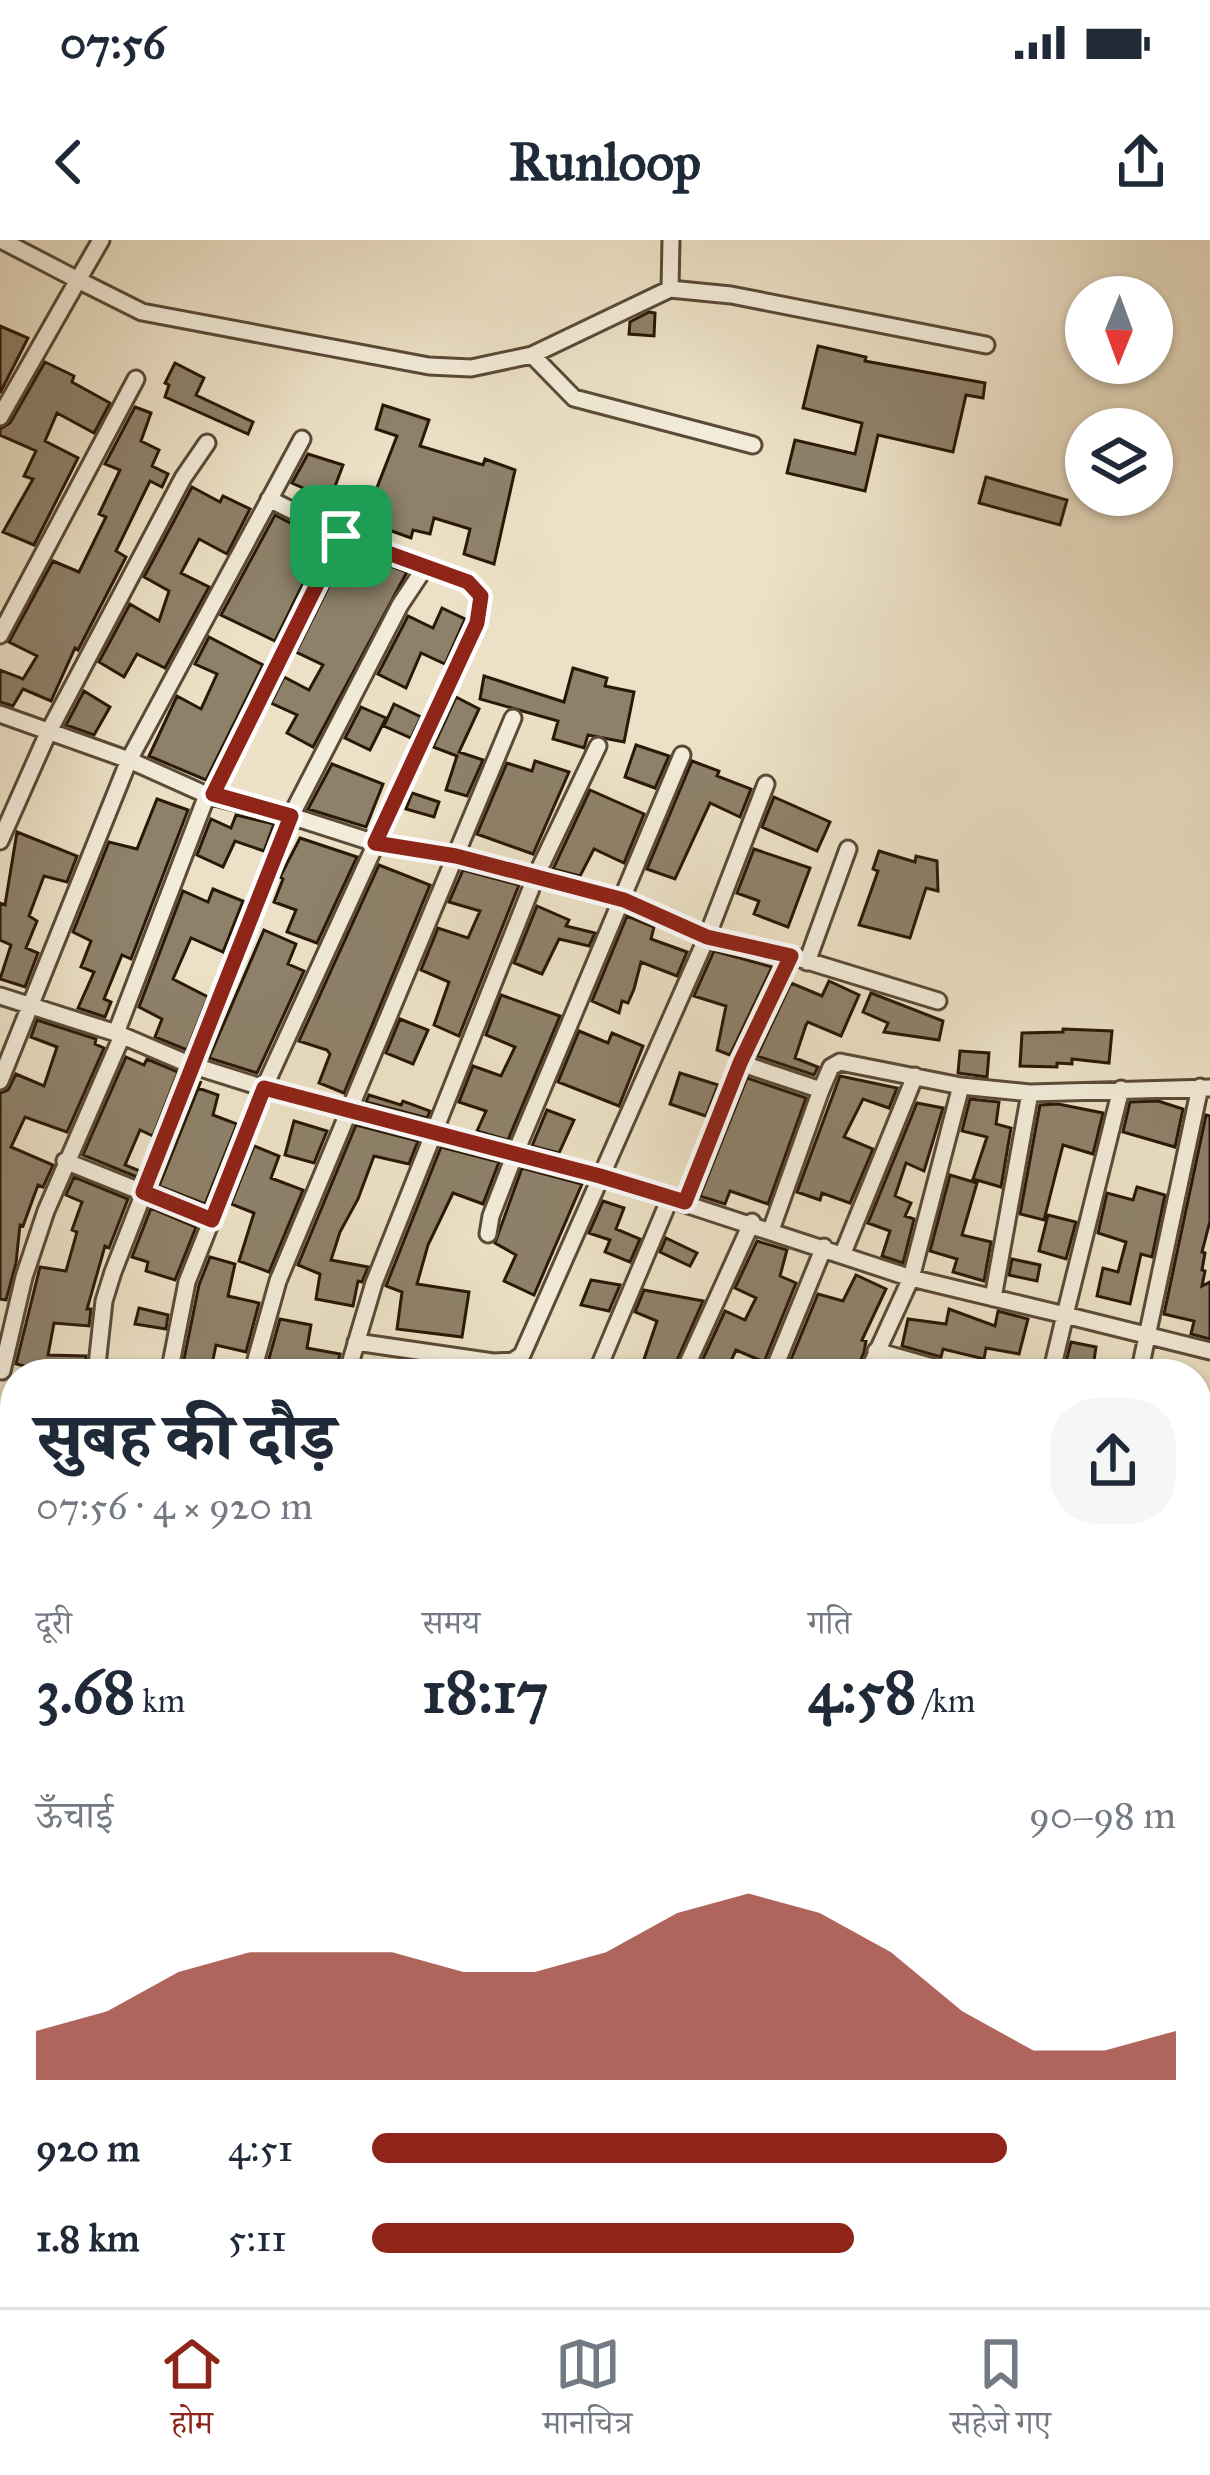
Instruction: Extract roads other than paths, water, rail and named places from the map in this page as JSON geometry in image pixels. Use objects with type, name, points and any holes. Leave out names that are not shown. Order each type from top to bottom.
[{"type":"street","points":[[1,240],[142,312],[430,366],[471,368],[532,355],[670,289],[731,295],[986,345]]},
{"type":"street","points":[[0,417],[101,240]]},
{"type":"street","points":[[670,289],[671,240]]},
{"type":"street","points":[[532,355],[574,398],[753,445]]},
{"type":"street","points":[[0,635],[136,379]]},
{"type":"street","points":[[0,1081],[129,760],[302,439]]},
{"type":"street","points":[[0,842],[48,733],[183,478],[207,443]]},
{"type":"street","points":[[172,1359],[187,1282],[264,1088],[477,623],[481,596],[476,587],[341,536],[269,499]]},
{"type":"street","points":[[5,1359],[24,1277],[65,1161],[210,794],[341,536]]},
{"type":"street","points":[[98,1359],[104,1300],[291,816],[400,605],[426,566]]},
{"type":"street","points":[[0,714],[210,794],[375,843],[456,856],[624,900],[707,937],[938,1001]]},
{"type":"street","points":[[256,1359],[278,1282],[346,1110],[513,718]]},
{"type":"street","points":[[351,1359],[374,1283],[536,876],[598,746]]},
{"type":"street","points":[[488,1234],[515,1154],[682,755]]},
{"type":"street","points":[[516,1359],[522,1354],[707,937],[766,784]]},
{"type":"street","points":[[603,1359],[740,1063],[799,959],[848,849]]},
{"type":"street","points":[[0,996],[264,1088],[600,1176],[752,1222],[910,1278],[1210,1352]]},
{"type":"street","points":[[771,1230],[821,1090],[831,1067],[840,1062],[1030,1094],[1205,1087],[1143,1359]]},
{"type":"street","points":[[740,1063],[821,1090]]},
{"type":"street","points":[[843,1253],[915,1076]]},
{"type":"street","points":[[874,1359],[910,1278],[961,1086]]},
{"type":"street","points":[[1055,1359],[1121,1089]]},
{"type":"street","points":[[993,1298],[1030,1094]]},
{"type":"street","points":[[65,1161],[212,1220]]},
{"type":"street","points":[[690,1359],[752,1222]]},
{"type":"street","points":[[778,1359],[824,1247]]},
{"type":"street","points":[[356,1342],[472,1359]]},
{"type":"street","points":[[877,1351],[905,1359]]}]
